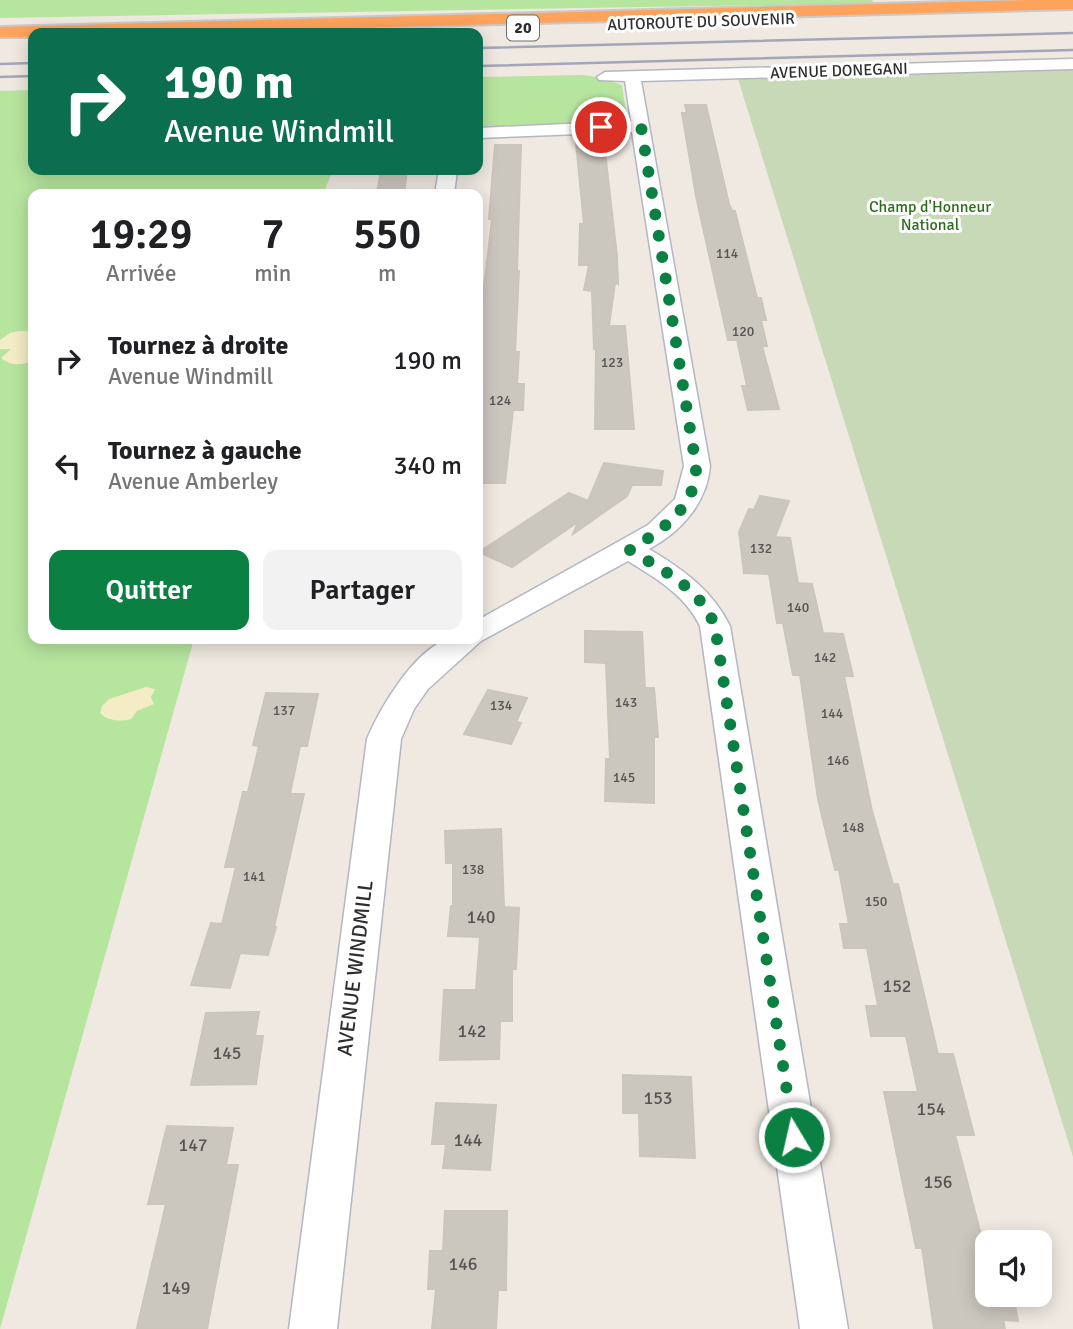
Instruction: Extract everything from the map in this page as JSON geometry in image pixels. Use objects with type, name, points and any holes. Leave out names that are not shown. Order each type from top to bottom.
[{"type":"highway","name":"AUTOROUTE DU SOUVENIR","points":[[189,28],[1073,4]]},
{"type":"highway","name":"AUTOROUTE DU SOUVENIR","points":[[483,29],[1073,11]]},
{"type":"highway","points":[[0,25],[682,15]]},
{"type":"highway","points":[[483,34],[717,22]]},
{"type":"highway","name":"AUTOROUTE DU SOUVENIR","points":[[0,33],[28,32]]},
{"type":"highway","points":[[0,40],[28,40]]},
{"type":"highway","points":[[0,51],[28,50]]},
{"type":"street","name":"AVENUE DONEGANI","points":[[605,78],[1073,64]]},
{"type":"street","name":"AVENUE WINDMILL","points":[[483,627],[630,550],[671,521],[691,494],[697,475],[632,77]]},
{"type":"street","points":[[483,133],[641,126]]},
{"type":"street","points":[[630,550],[694,592],[704,603],[715,626],[824,1329]]},
{"type":"street","name":"AVENUE WINDMILL","points":[[313,1329],[384,739],[407,692],[434,663],[459,644]]},
{"type":"green space","points":[[0,0],[872,0],[874,3],[0,18]]},
{"type":"green space","name":"Champ d'Honneur National","points":[[1073,69],[1073,1157],[738,79]]},
{"type":"green space","points":[[581,75],[602,78],[622,85],[627,118],[613,122],[483,127],[483,77]]},
{"type":"green space","points":[[28,90],[28,175],[331,175],[325,189],[28,189],[28,644],[193,644],[0,1329],[0,91]]},
{"type":"sand","points":[[28,331],[28,362],[12,364],[1,358],[11,349],[0,349],[0,340],[10,333]]},
{"type":"sand","points":[[146,687],[155,689],[151,697],[154,704],[137,711],[131,719],[114,720],[100,713],[102,706],[109,699]]},
{"type":"building","points":[[685,105],[706,105],[729,204],[732,211],[735,211],[757,298],[761,298],[766,320],[761,320],[767,346],[762,346],[779,409],[748,410],[742,386],[747,386],[737,340],[728,340],[696,196],[682,113],[687,113]]},
{"type":"building","points":[[576,143],[604,143],[618,284],[615,283],[609,326],[625,326],[634,429],[595,429],[596,349],[592,291],[584,290],[589,265],[579,265],[580,224],[584,224]]},
{"type":"building","points":[[495,145],[521,145],[515,352],[519,352],[517,384],[524,384],[523,410],[513,410],[505,483],[483,483],[483,296],[492,219],[489,219]]},
{"type":"building","points":[[380,175],[406,175],[405,189],[378,189]]},
{"type":"building","points":[[604,463],[663,471],[661,485],[632,485],[627,496],[573,534],[578,522],[512,567],[483,554],[483,549],[569,493],[588,501]]},
{"type":"building","points":[[760,496],[789,501],[775,537],[790,538],[798,583],[812,584],[823,633],[843,634],[853,676],[844,676],[872,811],[893,884],[898,884],[938,1054],[953,1054],[974,1135],[955,1135],[980,1230],[975,1230],[975,1307],[1015,1307],[1018,1321],[1003,1320],[1005,1329],[934,1329],[922,1248],[916,1248],[884,1092],[918,1092],[906,1036],[871,1036],[866,1006],[878,1006],[867,948],[844,948],[840,924],[849,924],[839,870],[835,870],[818,799],[800,675],[793,675],[783,623],[777,623],[769,574],[744,573],[739,532],[749,509],[754,510]]},
{"type":"building","points":[[585,631],[642,632],[645,688],[654,688],[658,737],[654,737],[654,803],[605,801],[606,759],[610,759],[606,663],[585,662]]},
{"type":"building","points":[[488,690],[527,698],[516,722],[521,723],[511,744],[464,734]]},
{"type":"building","points":[[266,693],[318,694],[307,746],[300,746],[290,794],[304,794],[276,927],[268,955],[240,953],[230,988],[191,985],[211,923],[222,924],[236,867],[225,867],[243,792],[248,792],[259,746],[253,745]]},
{"type":"building","points":[[501,829],[504,907],[519,908],[516,969],[512,969],[512,1021],[500,1021],[499,1059],[440,1060],[444,990],[476,990],[480,937],[448,936],[453,906],[453,863],[446,863],[445,831]]},
{"type":"building","points":[[259,1012],[255,1036],[263,1036],[256,1084],[191,1085],[206,1013]]},
{"type":"building","points":[[623,1075],[691,1077],[695,1158],[640,1156],[639,1113],[623,1113]]},
{"type":"building","points":[[436,1103],[496,1105],[490,1170],[443,1168],[446,1144],[432,1144]]},
{"type":"building","points":[[167,1126],[233,1128],[226,1165],[238,1165],[207,1329],[137,1328],[166,1204],[148,1204]]},
{"type":"building","points":[[445,1211],[507,1211],[506,1290],[498,1290],[496,1329],[432,1329],[436,1289],[428,1289],[430,1251],[443,1251]]},
{"type":"railway","points":[[483,48],[1073,33]]},
{"type":"railway","points":[[483,66],[1073,50]]},
{"type":"railway","points":[[0,64],[28,63]]},
{"type":"railway","points":[[0,77],[28,76]]},
{"type":"route","points":[[601,127],[641,126],[697,475],[685,505],[671,521],[630,550],[694,592],[704,603],[715,626],[794,1137]]}]
